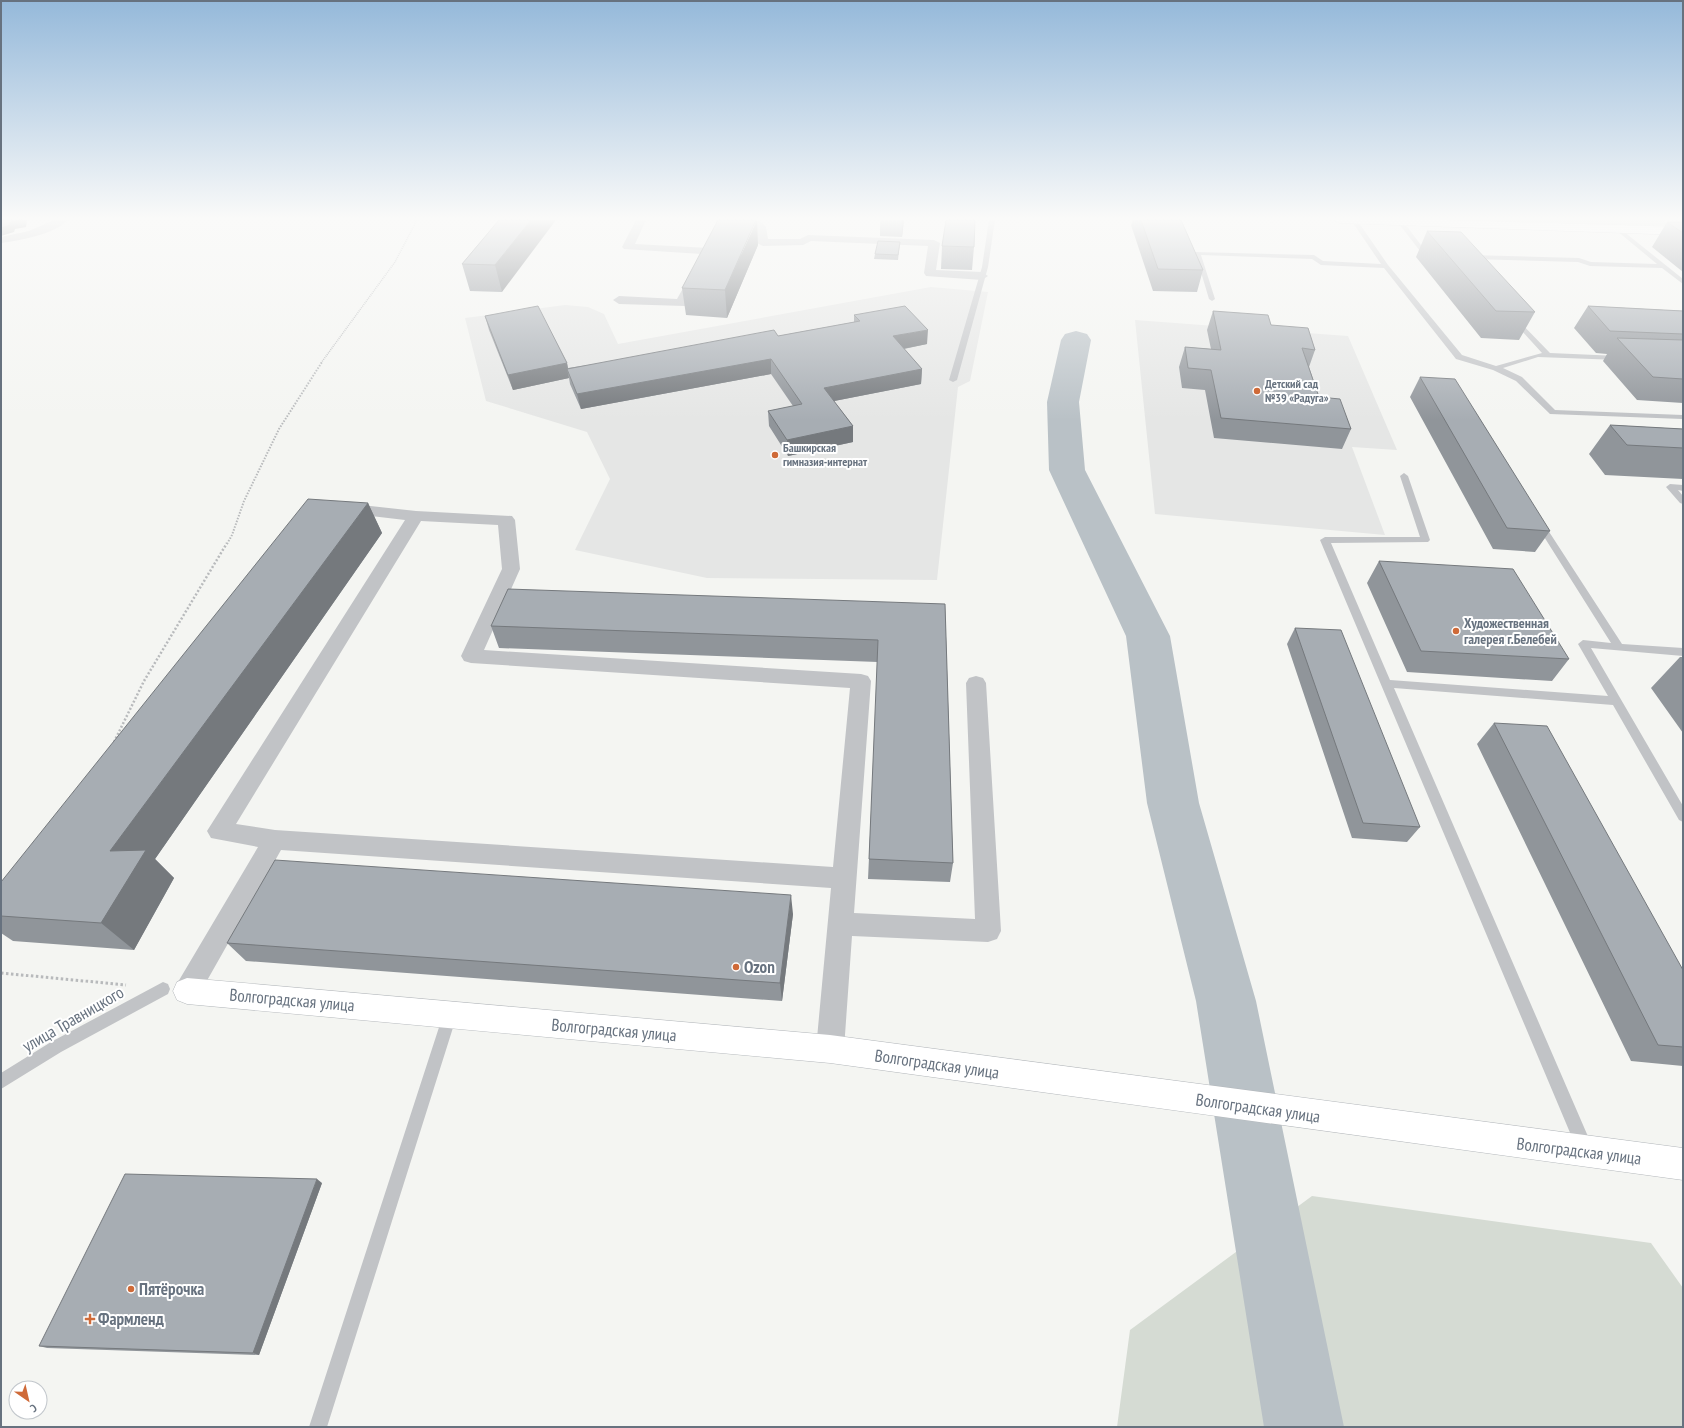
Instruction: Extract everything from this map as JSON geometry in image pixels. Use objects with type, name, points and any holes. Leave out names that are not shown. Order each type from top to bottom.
[{"type":"street","points":[[620,300],[680,303],[689,287]]},
{"type":"street","points":[[322,506],[416,516],[506,520],[511,569],[471,656],[860,681],[830,1049]]},
{"type":"street","points":[[416,516],[219,831],[275,840],[844,878]]},
{"type":"street","points":[[840,924],[988,931],[976,683]]},
{"type":"street","points":[[175,990],[275,840]]},
{"type":"street","name":"Волгоградская улица","points":[[175,990],[830,1049],[1587,1153],[1683,1164]]},
{"type":"lane","points":[[953,380],[979,287]]},
{"type":"lane","points":[[1208,287],[1212,299]]},
{"type":"lane","points":[[1403,287],[1459,357],[1496,368],[1519,379],[1553,412],[1683,417]]},
{"type":"lane","points":[[1507,311],[1548,356]]},
{"type":"lane","points":[[1496,368],[1538,355],[1628,358]]},
{"type":"lane","points":[[1404,476],[1425,540],[1325,540],[1587,1153]]},
{"type":"lane","points":[[1683,488],[1670,487],[1683,501]]},
{"type":"lane","points":[[1533,513],[1619,647]]},
{"type":"lane","points":[[1683,652],[1583,644],[1683,817]]},
{"type":"lane","points":[[1387,684],[1615,700]]},
{"type":"lane","name":"улица Травницкого","points":[[1,1082],[56,1047],[175,990]]},
{"type":"lane","points":[[318,1427],[450,1015]]},
{"type":"path","points":[[112,746],[144,681],[232,535],[244,501],[279,429],[327,354],[377,287]]},
{"type":"path","points":[[1,973],[175,990]]},
{"type":"shaded area","name":"Башкирская гимназия-интернат","points":[[931,287],[988,292],[970,381],[958,387],[937,580],[707,578],[575,550],[610,479],[587,432],[486,401],[465,318],[565,305],[588,307],[604,314],[618,344]]},
{"type":"shaded area","name":"Детский сад №39 «Радуга»","points":[[1135,320],[1348,336],[1397,450],[1352,447],[1385,535],[1155,514]]},
{"type":"shaded area","points":[[1312,1196],[1651,1243],[1683,1288],[1683,1427],[1117,1427],[1130,1330]]},
{"type":"building","points":[[683,287],[726,287],[725,290],[682,288]]},
{"type":"building","points":[[1475,287],[1512,287],[1535,312],[1496,311]]},
{"type":"building","points":[[538,306],[567,363],[508,375],[485,316]]},
{"type":"building","points":[[905,306],[928,330],[893,336],[922,369],[824,388],[853,426],[787,440],[768,411],[802,404],[771,359],[577,394],[567,369],[774,330],[778,336],[860,321],[854,315]]},
{"type":"building","points":[[1588,306],[1683,311],[1683,334],[1610,331]]},
{"type":"building","points":[[1213,311],[1268,315],[1271,325],[1308,328],[1315,350],[1302,348],[1319,397],[1340,399],[1351,429],[1221,418],[1211,370],[1188,368],[1185,347],[1221,350]]},
{"type":"building","points":[[1617,338],[1683,340],[1683,379],[1653,377]]},
{"type":"building","points":[[1420,377],[1455,379],[1550,531],[1507,528]]},
{"type":"building","points":[[1610,425],[1683,429],[1683,448],[1627,445]]},
{"type":"building","points":[[308,499],[368,503],[110,851],[146,850],[101,923],[1,916],[1,882]]},
{"type":"building","points":[[1379,561],[1513,569],[1569,659],[1421,651]]},
{"type":"building","points":[[508,589],[945,604],[953,863],[869,859],[878,640],[491,626]]},
{"type":"building","points":[[1295,628],[1341,630],[1420,827],[1363,823]]},
{"type":"building","points":[[1494,723],[1547,726],[1683,970],[1683,1047],[1658,1045]]},
{"type":"building","points":[[275,860],[791,895],[780,983],[227,943]]},
{"type":"building","points":[[125,1174],[317,1179],[253,1353],[39,1346]]},
{"type":"waterway","points":[[1076,340],[1063,402],[1067,470],[1148,636],[1173,803],[1226,1001],[1304,1427]]},
{"type":"place","name":"Детский сад №39 «Радуга»","points":[[1257,391]]},
{"type":"place","name":"Башкирская гимназия-интернат","points":[[775,455]]},
{"type":"place","name":"Художественная галерея г.Белебей","points":[[1456,631]]},
{"type":"place","name":"Ozon","points":[[736,967]]},
{"type":"place","name":"Пятёрочка","points":[[131,1289]]},
{"type":"place","name":"Фармленд","points":[[90,1319]]}]
